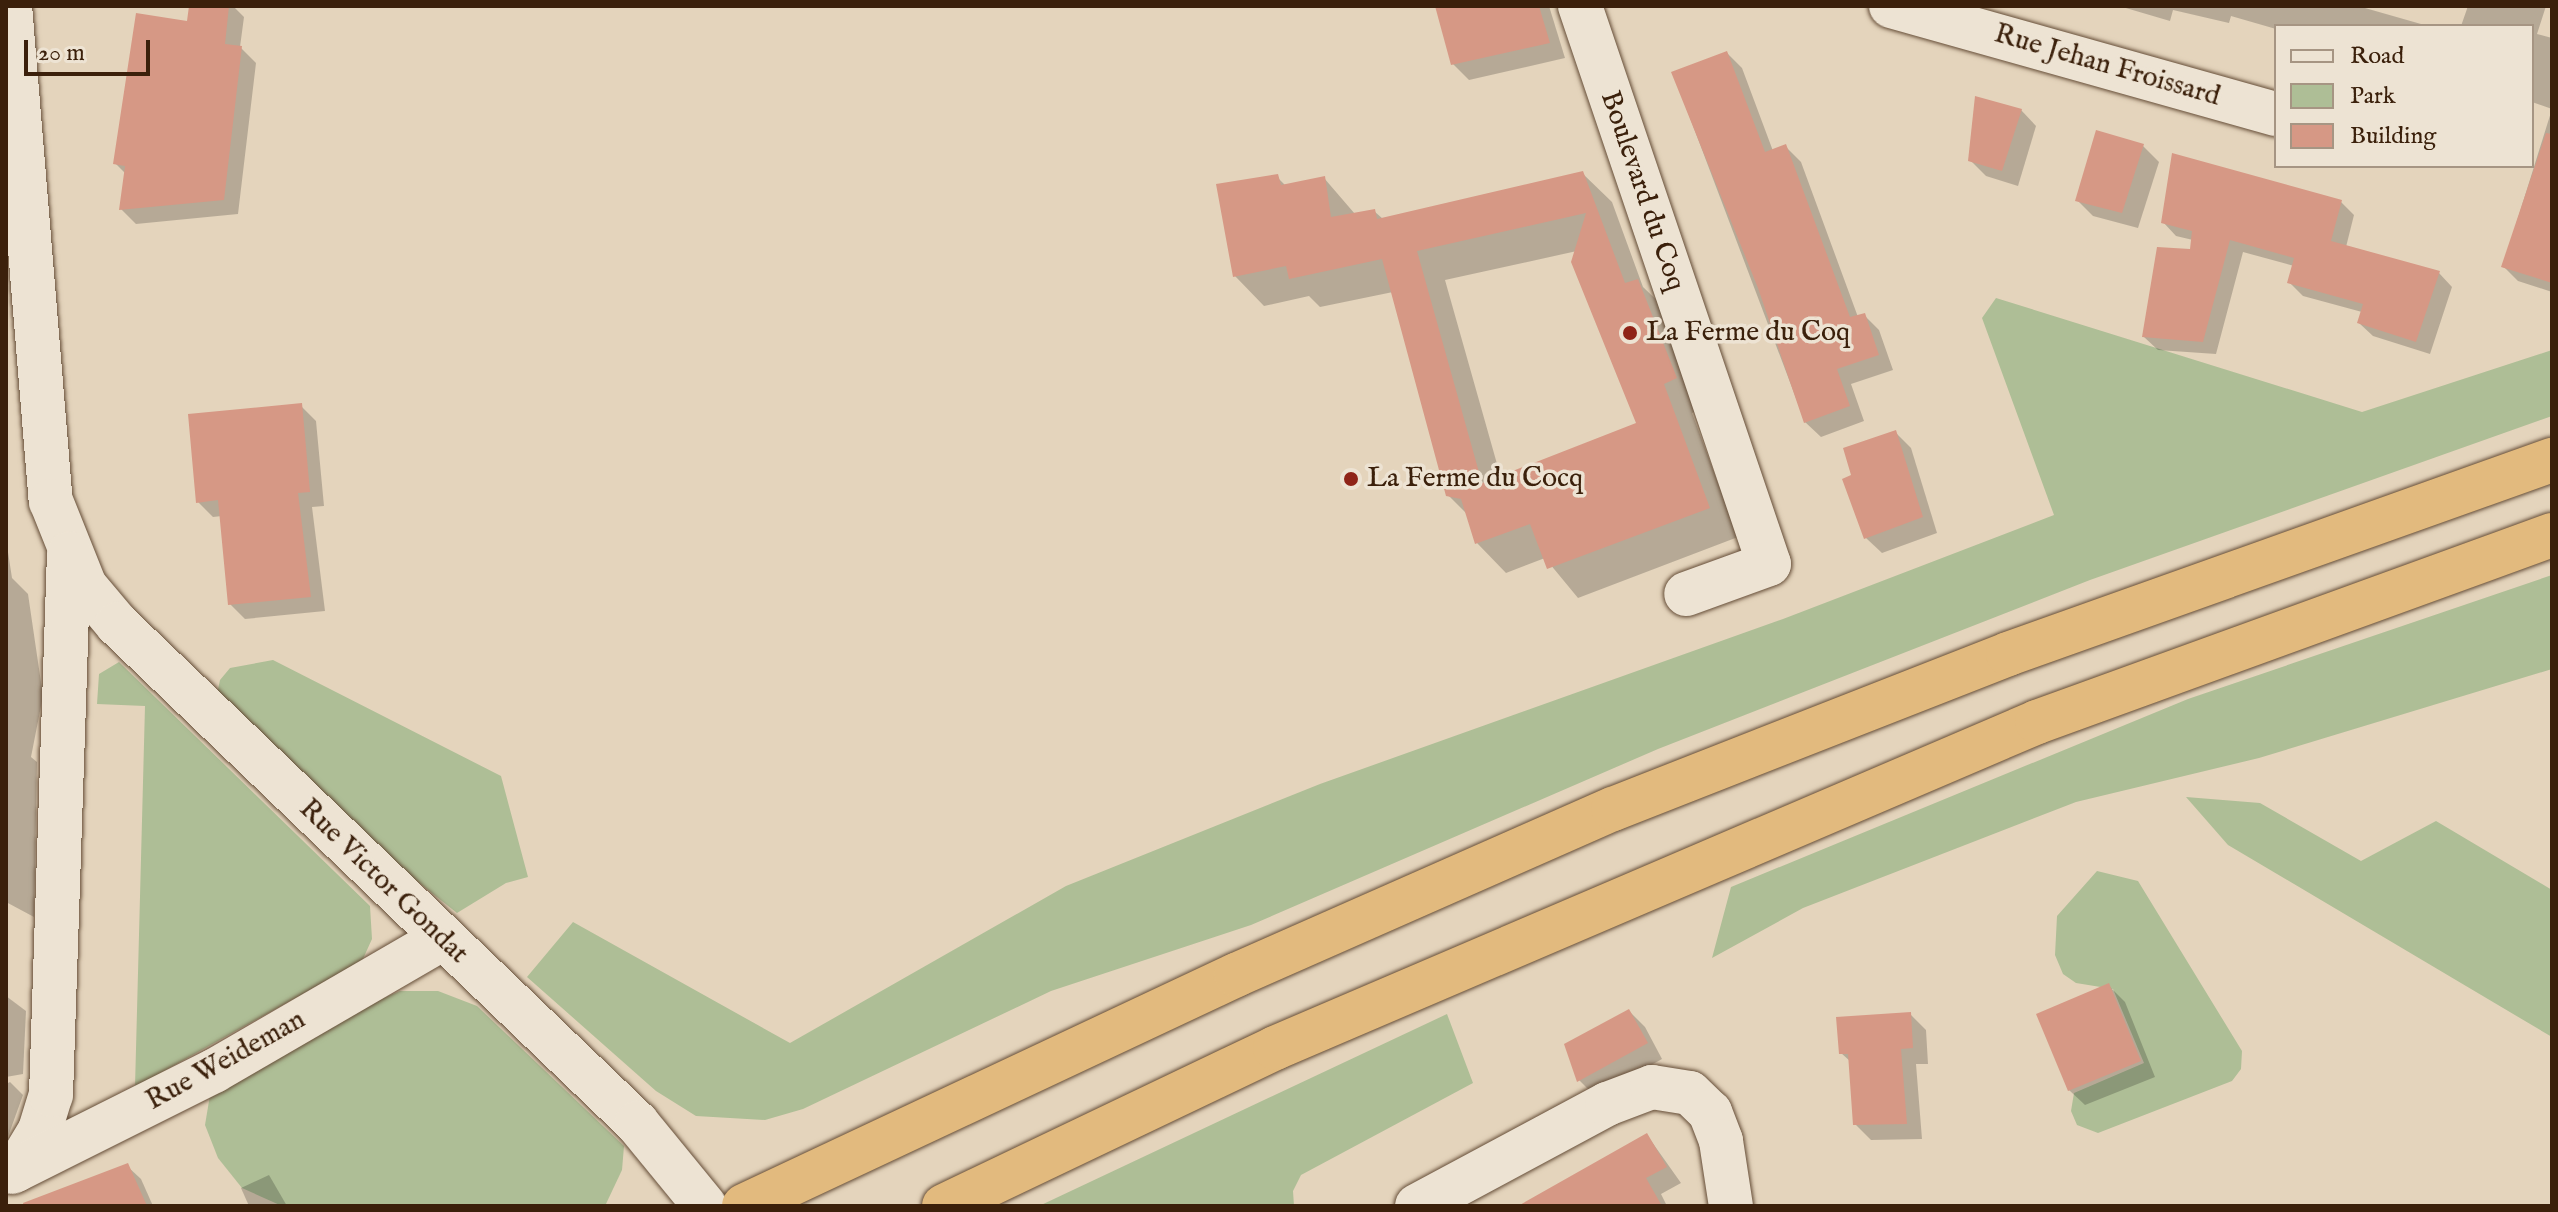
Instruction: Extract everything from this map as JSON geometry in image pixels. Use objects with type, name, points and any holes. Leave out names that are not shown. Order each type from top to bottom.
[{"type":"highway","points":[[744,1206],[1222,982],[1613,809],[2022,648],[2552,460]]},
{"type":"highway","points":[[944,1206],[1275,1048],[2008,734],[2552,535]]},
{"type":"street","name":"Rue Victor Gondat","points":[[10,6],[51,501],[69,553],[99,606],[442,939],[637,1123],[705,1206]]},
{"type":"street","name":"Boulevard du Coq","points":[[1580,6],[1769,564],[1686,594]]},
{"type":"street","name":"Rue Jehan Froissard","points":[[1891,6],[2274,113]]},
{"type":"street","name":"Rue Victor Gondat","points":[[11,1173],[40,1130],[51,1095],[69,553]]},
{"type":"street","name":"Rue Weideman","points":[[11,1173],[214,1071],[442,939]]},
{"type":"street","points":[[1417,1206],[1638,1091],[1666,1087],[1690,1093],[1716,1126],[1731,1206]]},
{"type":"green space","points":[[1996,298],[2362,412],[2552,350],[2552,416],[2090,580],[1658,749],[1251,925],[1051,991],[803,1109],[765,1120],[696,1116],[656,1091],[527,977],[573,922],[790,1043],[1066,886],[1320,784],[1783,619],[2054,515],[1982,318]]},
{"type":"green space","points":[[2552,575],[2552,669],[2259,758],[2076,802],[1803,908],[1712,958],[1731,887],[2188,699]]},
{"type":"green space","points":[[273,660],[501,776],[528,877],[506,883],[457,913],[221,725],[215,704],[220,680],[230,668]]},
{"type":"green space","points":[[119,662],[370,906],[372,939],[362,961],[135,1087],[145,706],[97,704],[99,674]]},
{"type":"green space","points":[[2186,797],[2260,803],[2361,861],[2436,821],[2552,890],[2552,1037],[2228,845]]},
{"type":"green space","points":[[2097,871],[2138,881],[2242,1051],[2241,1069],[2232,1081],[2098,1133],[2077,1125],[2071,1111],[2074,1093],[2144,1063],[2113,989],[2076,983],[2063,974],[2055,955],[2057,916]]},
{"type":"green space","points":[[400,991],[438,991],[477,1006],[624,1146],[622,1170],[605,1206],[282,1206],[242,1188],[218,1158],[205,1125],[214,1071]]},
{"type":"green space","points":[[1447,1014],[1473,1083],[1301,1175],[1293,1191],[1294,1206],[1039,1206]]},
{"type":"building","points":[[189,6],[229,6],[225,44],[242,46],[224,200],[119,210],[125,166],[113,164],[136,13],[187,21]]},
{"type":"building","points":[[1435,6],[1539,6],[1550,43],[1451,65]]},
{"type":"building","points":[[1727,51],[1765,152],[1786,144],[1850,317],[1865,313],[1879,355],[1837,369],[1850,406],[1804,423],[1758,288],[1671,72]]},
{"type":"building","points":[[1975,96],[2022,109],[2002,171],[1968,161]]},
{"type":"building","points":[[2096,130],[2144,144],[2122,213],[2075,201]]},
{"type":"building","points":[[2546,133],[2552,134],[2552,283],[2501,267]]},
{"type":"building","points":[[2172,153],[2342,200],[2331,241],[2440,271],[2416,342],[2357,323],[2363,304],[2287,283],[2294,258],[2230,240],[2203,342],[2142,337],[2157,247],[2190,249],[2192,231],[2161,223]]},
{"type":"building","name":"La Ferme du Coq","points":[[1583,171],[1625,283],[1638,279],[1677,378],[1664,384],[1710,508],[1547,569],[1530,524],[1475,544],[1461,499],[1446,496],[1382,259],[1289,279],[1286,266],[1233,277],[1216,184],[1278,174],[1281,185],[1325,176],[1331,217],[1375,209],[1377,219]],"holes":[[[1586,213],[1571,262],[1636,423],[1482,483],[1417,251]]]},
{"type":"building","points":[[302,403],[310,492],[298,493],[311,597],[228,605],[218,500],[196,503],[188,414]]},
{"type":"building","points":[[1896,430],[1923,517],[1864,539],[1842,479],[1851,475],[1843,448]]},
{"type":"building","points":[[2109,983],[2141,1061],[2068,1091],[2036,1014]]},
{"type":"building","points":[[1629,1009],[1648,1043],[1577,1082],[1564,1044]]},
{"type":"building","points":[[1911,1012],[1913,1048],[1901,1049],[1907,1124],[1853,1125],[1848,1054],[1839,1054],[1836,1017]]},
{"type":"building","points":[[1647,1133],[1667,1167],[1646,1178],[1662,1206],[1518,1206]]},
{"type":"building","points":[[128,1163],[147,1206],[24,1206],[23,1203]]},
{"type":"place","name":"La Ferme du Coq","points":[[1630,333]]},
{"type":"place","name":"La Ferme du Cocq","points":[[1351,479]]}]
